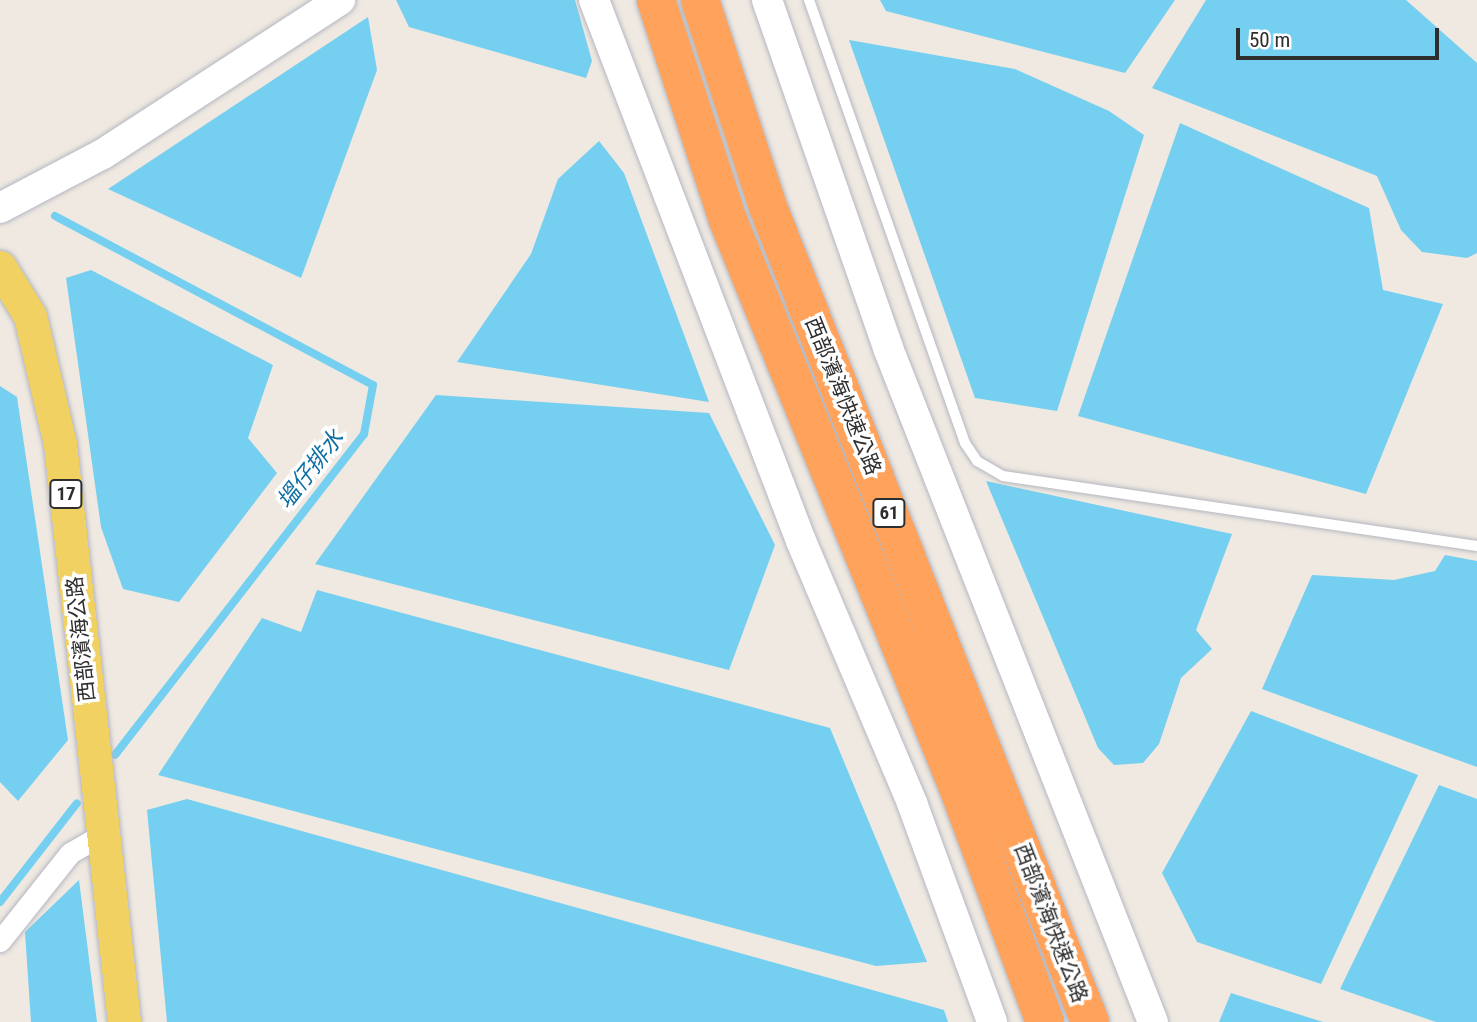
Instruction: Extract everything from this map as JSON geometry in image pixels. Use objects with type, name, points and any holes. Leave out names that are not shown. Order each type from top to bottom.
[{"type":"highway","name":"西部濱海快速公路","points":[[656,0],[728,220],[959,790],[1045,1022]]},
{"type":"highway","name":"西部濱海快速公路","points":[[700,0],[768,207],[1090,1022]]},
{"type":"main road","name":"西部濱海公路","points":[[0,267],[30,316],[60,444],[124,1022]]},
{"type":"street","points":[[0,208],[103,153],[312,8],[340,0]]},
{"type":"street","points":[[594,0],[802,541],[912,803],[992,1022]]},
{"type":"street","points":[[767,0],[888,348],[1153,1022]]},
{"type":"street","points":[[0,941],[70,853],[103,834]]},
{"type":"lane","points":[[809,0],[965,443],[977,461],[1003,476],[1477,546]]},
{"type":"water","points":[[396,0],[575,0],[592,61],[586,78],[409,27]]},
{"type":"water","points":[[880,0],[1175,0],[1125,73],[886,11]]},
{"type":"water","points":[[1206,0],[1406,0],[1477,63],[1477,253],[1467,258],[1422,252],[1401,230],[1377,176],[1152,88]]},
{"type":"water","points":[[368,17],[377,70],[301,278],[108,189]]},
{"type":"water","points":[[849,40],[1015,69],[1109,111],[1144,135],[1057,411],[975,398]]},
{"type":"water","points":[[1180,123],[1369,208],[1383,290],[1443,304],[1366,494],[1078,416]]},
{"type":"water","points":[[599,141],[624,173],[709,402],[457,362],[531,254],[558,179]]},
{"type":"water","points":[[91,270],[273,365],[248,438],[277,473],[179,602],[123,589],[101,527],[66,278]]},
{"type":"water","points":[[0,386],[17,397],[68,740],[18,801],[0,782]]},
{"type":"water","points":[[436,395],[709,413],[775,545],[729,670],[315,564]]},
{"type":"water","points":[[986,481],[1232,534],[1196,630],[1212,649],[1181,678],[1159,744],[1143,763],[1114,765],[1098,748]]},
{"type":"water","points":[[1445,555],[1477,561],[1477,767],[1262,689],[1312,575],[1394,580],[1435,571]]},
{"type":"water","points":[[317,590],[830,728],[927,962],[876,966],[158,775],[262,618],[301,632]]},
{"type":"water","points":[[1251,711],[1418,775],[1321,984],[1197,942],[1162,873]]},
{"type":"water","points":[[1439,785],[1477,799],[1477,1022],[1436,1022],[1340,989]]},
{"type":"water","points":[[187,799],[944,1010],[948,1022],[167,1022],[147,810]]},
{"type":"water","points":[[79,880],[97,1022],[31,1022],[25,932]]},
{"type":"water","points":[[1231,993],[1323,1022],[1219,1022]]},
{"type":"waterway","name":"塭仔排水","points":[[55,216],[373,385],[364,434],[115,755]]},
{"type":"waterway","name":"塭仔排水","points":[[0,902],[77,803]]}]
